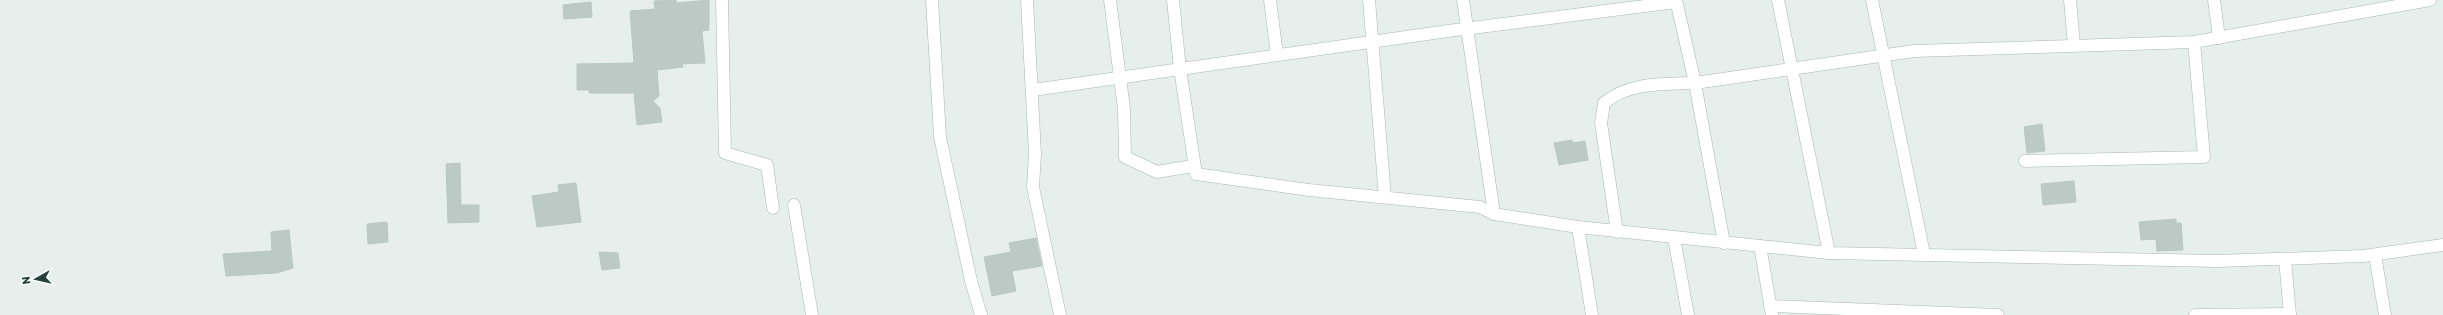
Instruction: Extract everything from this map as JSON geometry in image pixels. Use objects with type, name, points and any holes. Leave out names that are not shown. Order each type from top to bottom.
[{"type":"street","points":[[722,0],[725,153],[767,165],[773,208]]},
{"type":"street","points":[[932,0],[940,137],[971,281],[981,315]]},
{"type":"street","points":[[1027,0],[1033,90],[1035,154],[1033,187],[1060,315]]},
{"type":"street","points":[[1110,0],[1124,109],[1125,157],[1157,172],[1193,166]]},
{"type":"street","points":[[1173,0],[1180,69],[1193,166],[1196,174],[1234,181],[1480,207],[1494,214],[1617,232],[1829,253],[2217,261],[2374,255],[2443,245]]},
{"type":"street","points":[[1270,0],[1277,56]]},
{"type":"street","points":[[1369,0],[1385,197]]},
{"type":"street","points":[[1463,0],[1494,214]]},
{"type":"street","points":[[1778,0],[1829,253]]},
{"type":"street","points":[[1872,0],[1924,254]]},
{"type":"street","points":[[2070,0],[2074,45]]},
{"type":"street","points":[[2214,0],[2219,38]]},
{"type":"street","points":[[1617,232],[1601,123],[1604,103],[1613,96],[1628,89],[1657,84],[1695,83],[1914,51],[2194,42],[2430,0]]},
{"type":"street","points":[[1033,90],[1676,1],[1695,83],[1724,243]]},
{"type":"street","points":[[2025,161],[2204,157],[2194,42]]},
{"type":"street","points":[[794,206],[812,315]]},
{"type":"street","points":[[1578,227],[1592,315]]},
{"type":"street","points":[[1674,238],[1688,315]]},
{"type":"street","points":[[1760,246],[1771,310],[1998,315]]},
{"type":"street","points":[[2374,255],[2385,315]]},
{"type":"street","points":[[2195,315],[2290,314],[2284,259]]},
{"type":"building","points":[[676,0],[676,3],[709,0],[709,30],[702,31],[705,63],[682,64],[683,67],[657,70],[659,96],[653,101],[660,108],[662,122],[637,125],[634,93],[589,93],[589,90],[577,90],[577,64],[634,63],[630,11],[655,9],[654,1]]},
{"type":"building","points":[[591,2],[592,17],[564,19],[563,5]]},
{"type":"building","points":[[2042,124],[2045,151],[2027,153],[2024,127]]},
{"type":"building","points":[[1572,140],[1573,143],[1585,141],[1588,160],[1559,165],[1554,143]]},
{"type":"building","points":[[460,163],[461,205],[479,205],[479,222],[448,223],[446,164]]},
{"type":"building","points":[[2074,181],[2076,202],[2043,205],[2041,184]]},
{"type":"building","points":[[576,183],[581,222],[537,227],[532,196],[559,192],[558,185]]},
{"type":"building","points":[[2176,219],[2176,223],[2181,223],[2183,250],[2157,251],[2156,239],[2141,240],[2139,222]]},
{"type":"building","points":[[387,222],[388,242],[368,244],[367,224]]},
{"type":"building","points":[[289,230],[293,268],[277,273],[226,276],[223,254],[272,251],[271,232]]},
{"type":"building","points":[[1036,238],[1042,266],[1012,271],[1016,291],[992,296],[984,257],[1011,252],[1009,243]]},
{"type":"building","points":[[599,252],[618,253],[620,268],[602,270]]}]
